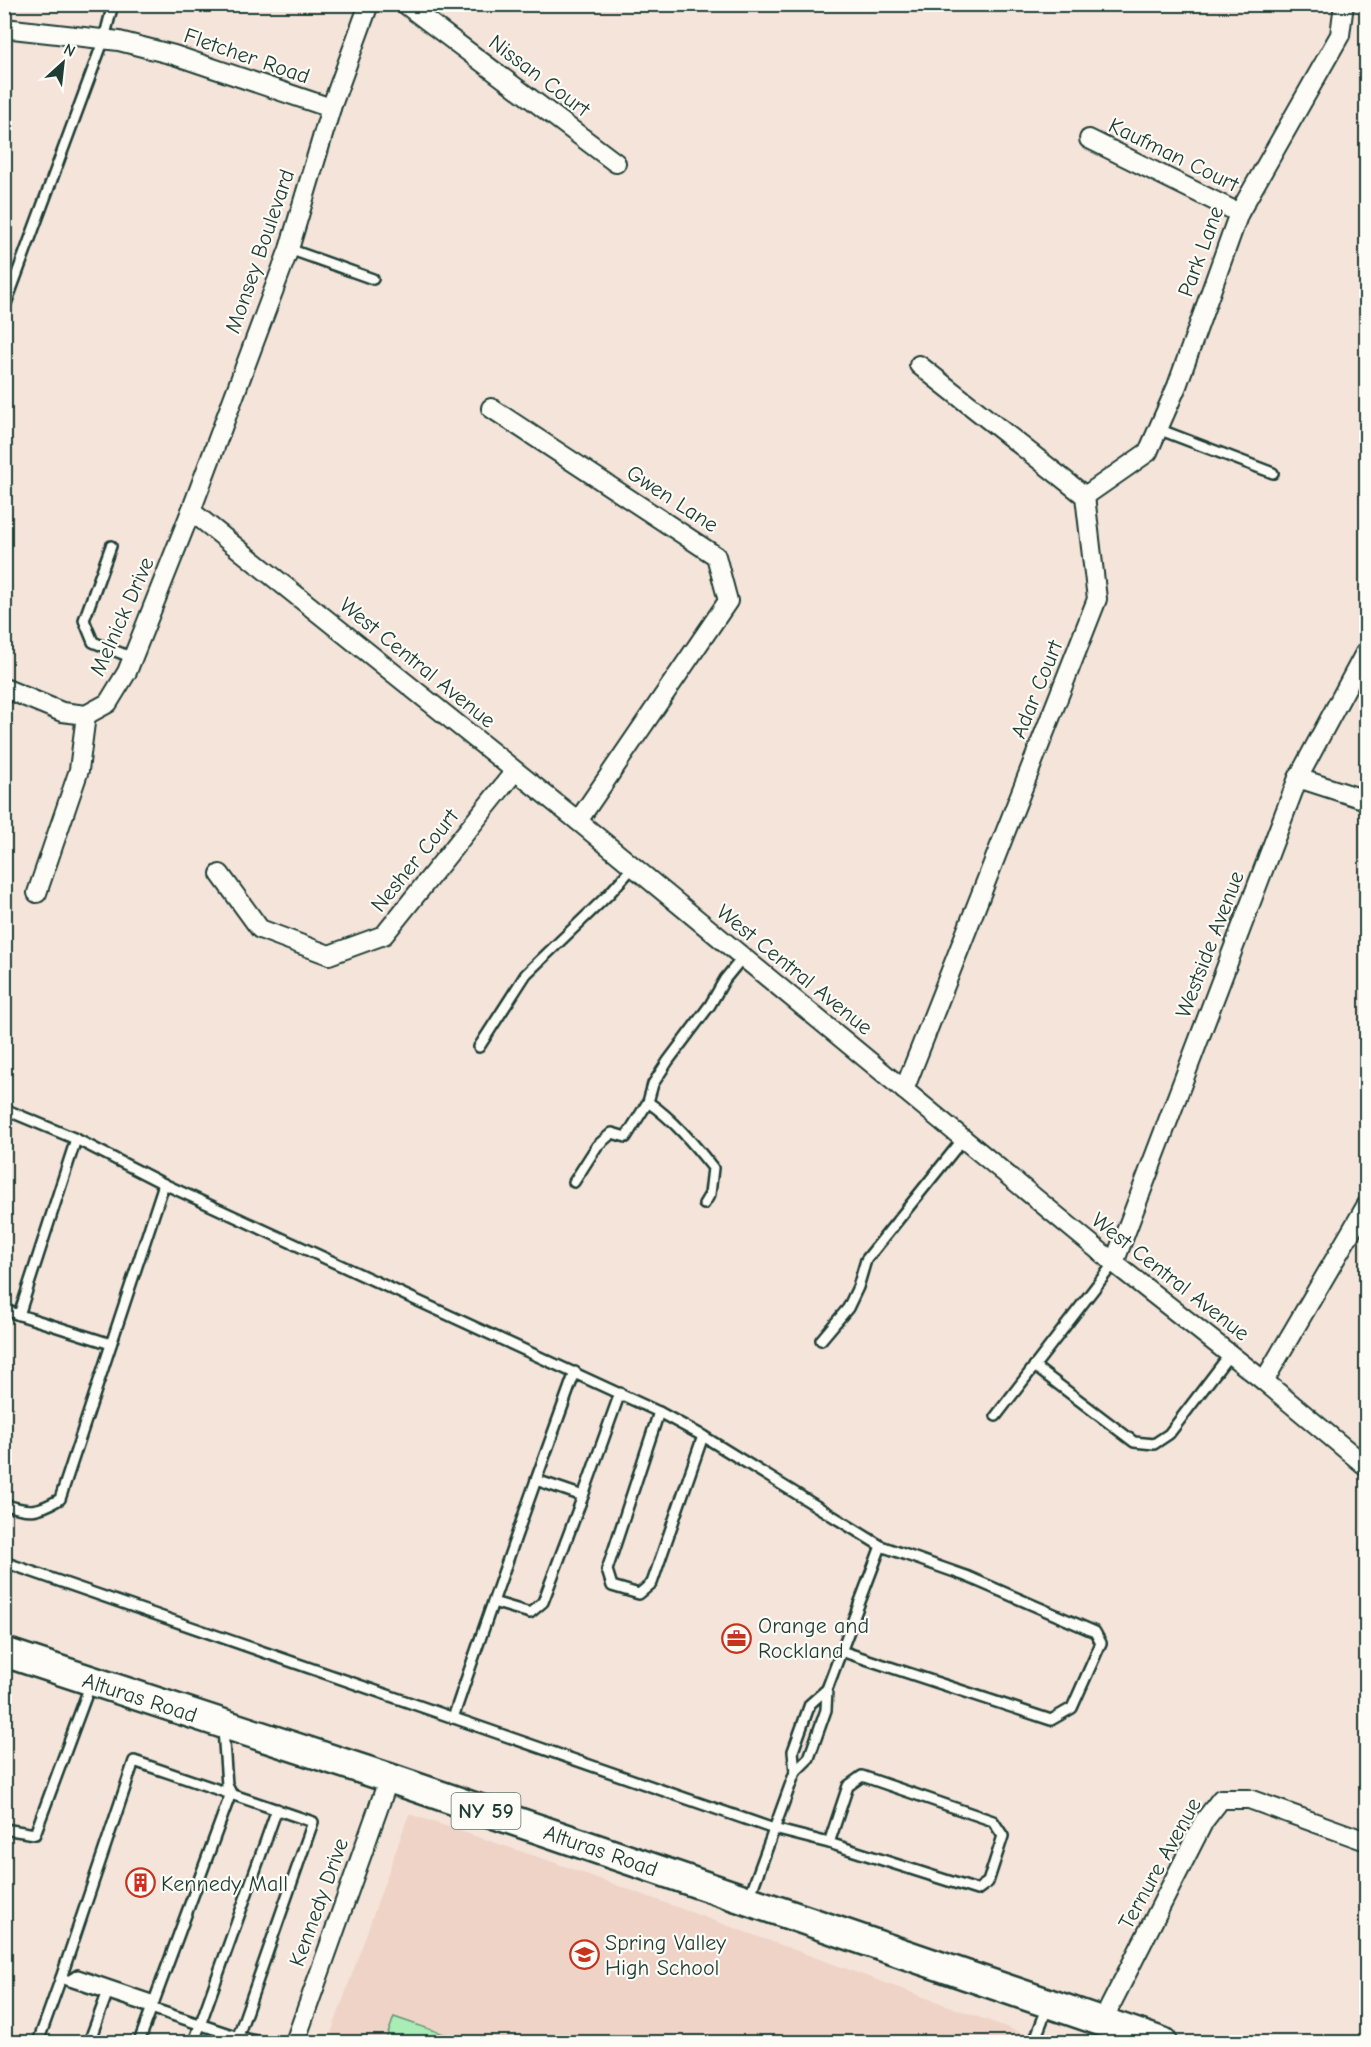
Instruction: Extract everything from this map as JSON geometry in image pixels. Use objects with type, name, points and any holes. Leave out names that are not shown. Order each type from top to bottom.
[{"type":"main road","name":"Alturas Road","points":[[4,1652],[388,1778],[1162,2043]]},
{"type":"street","name":"Monsey Boulevard","points":[[191,511],[289,249],[331,108],[369,4]]},
{"type":"street","name":"Nissan Court","points":[[405,4],[616,163]]},
{"type":"street","name":"Park Lane","points":[[1085,496],[1148,452],[1177,386],[1239,213],[1340,35],[1344,4]]},
{"type":"street","name":"Fletcher Road","points":[[4,28],[119,41],[174,55],[331,108]]},
{"type":"street","name":"Kaufman Court","points":[[1089,139],[1239,213]]},
{"type":"street","points":[[919,365],[1085,496]]},
{"type":"street","name":"Gwen Lane","points":[[491,408],[716,556],[728,601],[578,821]]},
{"type":"street","name":"Adar Court","points":[[904,1090],[1097,599],[1085,496]]},
{"type":"street","name":"Melnick Drive","points":[[86,715],[108,703],[127,672],[191,511]]},
{"type":"street","name":"West Central Avenue","points":[[191,511],[578,821],[1114,1263],[1264,1381],[1366,1466]]},
{"type":"street","name":"Westside Avenue","points":[[1114,1263],[1298,778],[1366,651]]},
{"type":"street","points":[[4,687],[62,712],[86,715],[79,770],[37,892]]},
{"type":"street","name":"Nesher Court","points":[[220,874],[260,929],[329,955],[384,935],[516,771]]},
{"type":"street","points":[[1298,778],[1366,800]]},
{"type":"street","points":[[1264,1381],[1366,1206]]},
{"type":"street","name":"Kennedy Drive","points":[[294,2043],[388,1778]]},
{"type":"street","name":"Ternure Avenue","points":[[1102,2022],[1204,1821],[1221,1799],[1249,1799],[1366,1841]]},
{"type":"lane","points":[[4,309],[104,39],[113,4]]},
{"type":"lane","points":[[289,249],[373,279]]},
{"type":"lane","points":[[1158,429],[1273,474]]},
{"type":"lane","points":[[111,546],[84,620],[93,642],[133,658]]},
{"type":"lane","points":[[479,1047],[526,974],[608,895],[633,867]]},
{"type":"lane","points":[[574,1182],[597,1146],[612,1133],[626,1137],[648,1102],[653,1084],[710,1005],[725,978],[743,957]]},
{"type":"lane","points":[[648,1102],[667,1115],[713,1168],[710,1194],[704,1204]]},
{"type":"lane","points":[[4,1109],[76,1139],[164,1184],[620,1393],[703,1436],[881,1546],[966,1576],[1095,1632],[1101,1643],[1072,1708],[1051,1720],[841,1651]]},
{"type":"lane","points":[[19,1314],[76,1139]]},
{"type":"lane","points":[[821,1340],[848,1308],[858,1287],[866,1260],[963,1139]]},
{"type":"lane","points":[[4,1504],[15,1508],[41,1510],[60,1499],[164,1184]]},
{"type":"lane","points":[[996,1416],[1114,1263]]},
{"type":"lane","points":[[4,1310],[111,1344]]},
{"type":"lane","points":[[1034,1366],[1134,1442],[1154,1444],[1169,1434],[1230,1354]]},
{"type":"lane","points":[[453,1718],[575,1372]]},
{"type":"lane","points":[[493,1602],[530,1613],[543,1602],[620,1393]]},
{"type":"lane","points":[[659,1412],[607,1570],[612,1586],[639,1594],[652,1583],[703,1436]]},
{"type":"lane","points":[[536,1480],[583,1496]]},
{"type":"lane","points":[[748,1901],[795,1772],[809,1758],[826,1710],[827,1689],[881,1546]]},
{"type":"lane","points":[[4,1563],[774,1829],[977,1890],[988,1882],[1004,1836],[993,1821],[862,1776],[848,1786],[829,1844]]},
{"type":"lane","points":[[4,1829],[35,1834],[92,1681]]},
{"type":"lane","points":[[795,1772],[793,1751],[810,1704],[827,1689]]},
{"type":"lane","points":[[139,2043],[231,1793],[227,1785],[223,1724]]},
{"type":"lane","points":[[38,2043],[66,1979],[134,1761],[314,1822],[237,2040]]},
{"type":"lane","points":[[194,2043],[277,1809]]},
{"type":"lane","points":[[66,1979],[78,1975],[237,2040],[260,2043]]},
{"type":"lane","points":[[66,1979],[107,1994],[153,2004]]},
{"type":"lane","points":[[89,2043],[107,1994]]},
{"type":"lane","points":[[1034,2043],[1048,2004]]},
{"type":"shaded area","name":"Spring Valley High School","points":[[409,1814],[553,1862],[1036,2038],[1060,2042],[328,2042]]},
{"type":"green space","points":[[394,2017],[467,2042],[385,2042]]},
{"type":"place","name":"Orange and Rockland","points":[[737,1638]]},
{"type":"place","name":"Kennedy Mall","points":[[140,1883]]},
{"type":"place","name":"Spring Valley High School","points":[[584,1955]]}]
